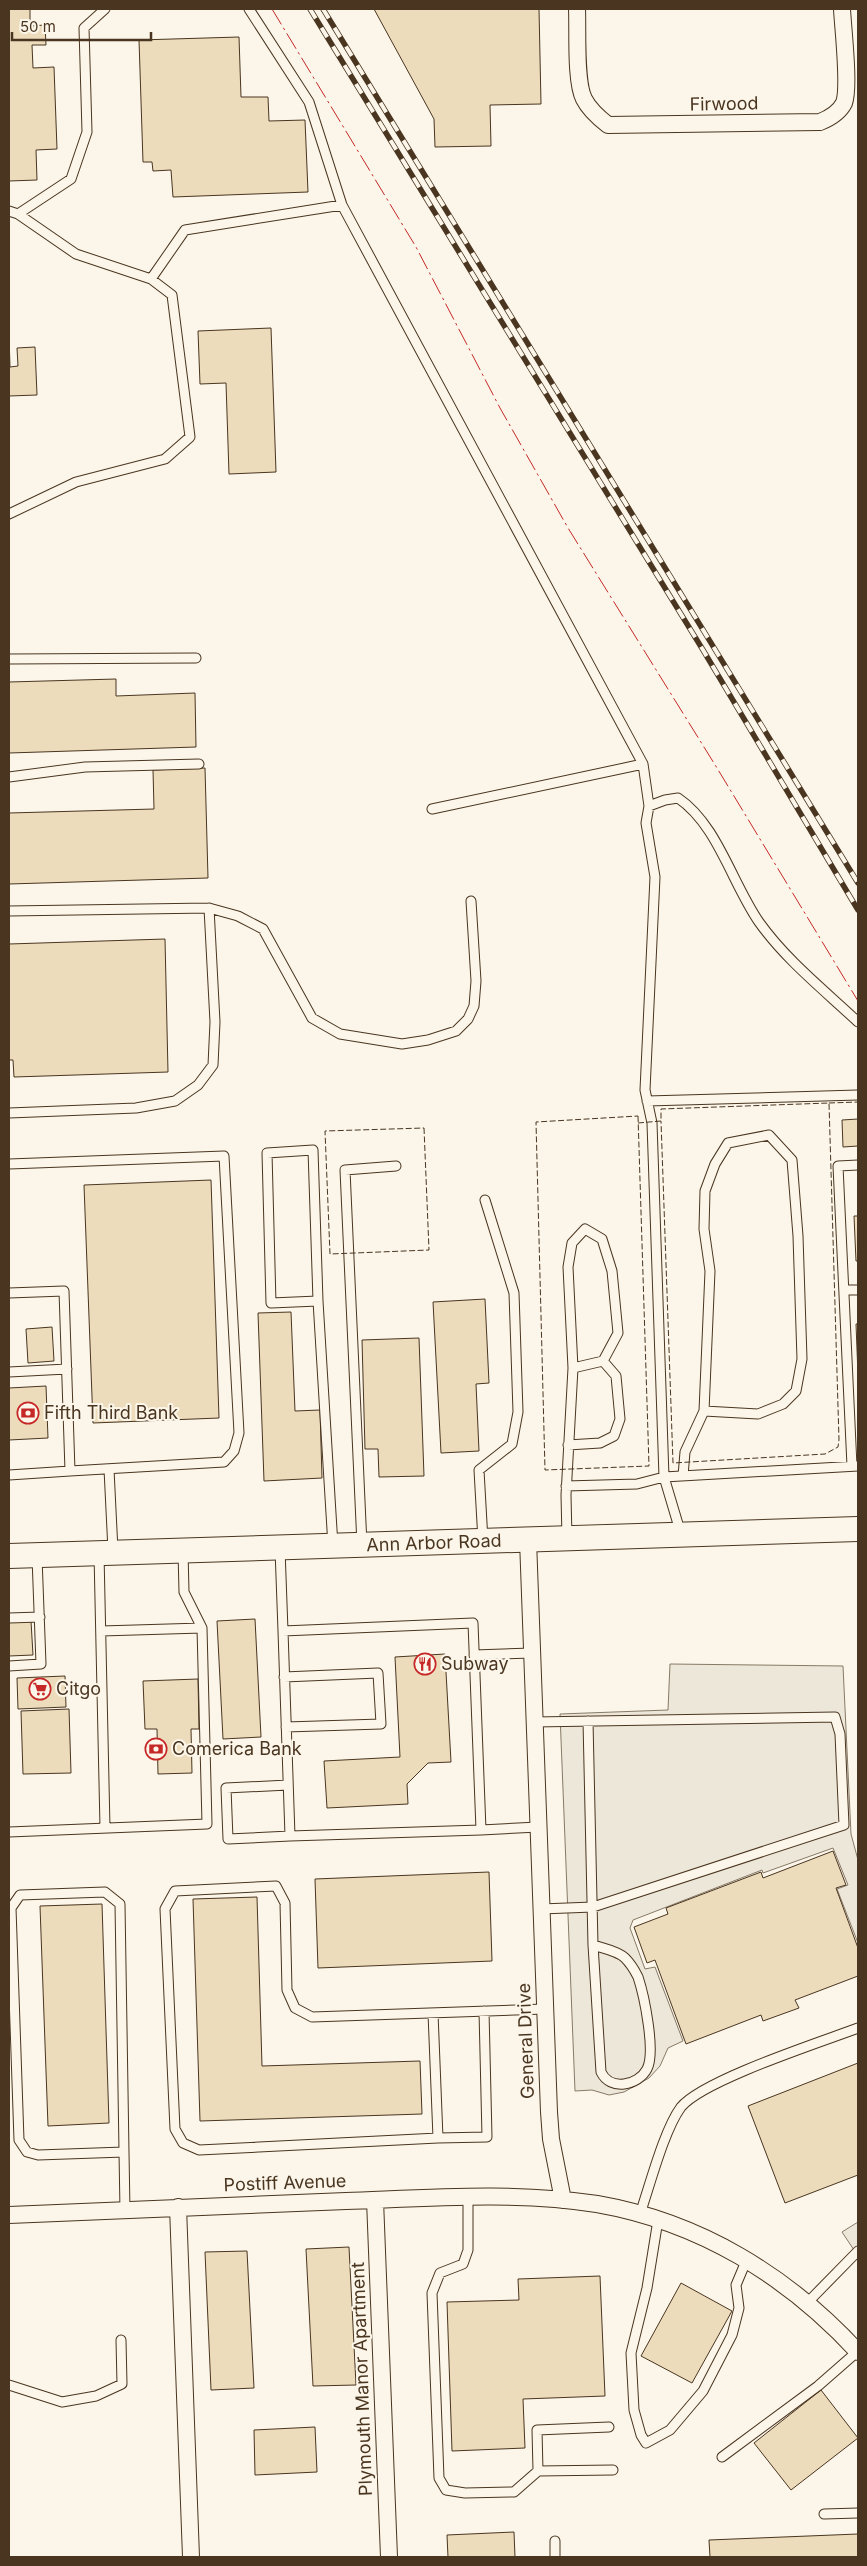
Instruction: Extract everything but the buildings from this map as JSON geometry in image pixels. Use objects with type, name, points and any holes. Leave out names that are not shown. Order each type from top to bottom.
[{"type":"main road","name":"Ann Arbor Road","points":[[9,1556],[858,1529]]},
{"type":"street","name":"Firwood","points":[[577,9],[580,87],[584,99],[597,117],[608,125],[820,122],[838,111],[846,96],[842,9]]},
{"type":"street","name":"General Drive","points":[[528,1540],[549,2112],[551,2139],[563,2200]]},
{"type":"street","name":"Postiff Avenue","points":[[9,2215],[468,2197],[563,2200]]},
{"type":"street","name":"Plymouth Manor Apartment","points":[[374,2200],[389,2557]]},
{"type":"street","points":[[563,2200],[598,2204],[640,2214],[706,2238],[747,2259],[808,2302],[858,2352]]},
{"type":"street","points":[[178,2207],[190,2557]]},
{"type":"lane","points":[[18,214],[70,180],[87,132],[84,28],[105,9]]},
{"type":"lane","points":[[249,9],[309,102],[342,205],[643,764],[649,806],[646,823],[656,877],[647,1010],[645,1090],[652,1123],[664,1477],[681,1535]]},
{"type":"lane","points":[[151,279],[185,230],[342,205]]},
{"type":"lane","points":[[9,211],[18,214],[76,254],[151,279],[172,295],[190,437],[165,460],[76,482],[9,514]]},
{"type":"lane","points":[[9,659],[196,658]]},
{"type":"lane","points":[[9,777],[85,767],[199,764]]},
{"type":"lane","points":[[432,808],[643,764]]},
{"type":"lane","points":[[649,806],[665,800],[678,798],[699,815],[758,920],[780,950],[858,1022]]},
{"type":"lane","points":[[9,911],[208,908],[238,916],[263,930],[312,1018],[340,1034],[402,1044],[428,1040],[456,1031],[468,1019],[474,1006],[476,981],[471,901]]},
{"type":"lane","points":[[9,1113],[136,1108],[175,1101],[198,1085],[213,1065],[215,1022],[208,908]]},
{"type":"lane","points":[[647,1101],[858,1095]]},
{"type":"lane","points":[[683,1476],[685,1452],[704,1411],[710,1271],[704,1229],[705,1191],[715,1164],[728,1143],[769,1136],[792,1160],[798,1236],[802,1359],[796,1391],[783,1404],[758,1414],[704,1411]]},
{"type":"lane","points":[[318,1301],[271,1303],[267,1153],[313,1150],[318,1301],[333,1546]]},
{"type":"lane","points":[[9,1164],[224,1156],[239,1433],[234,1451],[224,1462],[9,1475]]},
{"type":"lane","points":[[566,1486],[638,1484],[664,1477],[855,1466],[838,1166],[858,1165]]},
{"type":"lane","points":[[362,1545],[345,1170],[396,1166]]},
{"type":"lane","points":[[483,1541],[479,1470],[512,1444],[518,1412],[514,1293],[485,1200]]},
{"type":"lane","points":[[567,1539],[566,1486],[573,1368],[568,1267],[572,1243],[585,1229],[602,1239],[612,1272],[618,1333],[603,1361],[573,1368]]},
{"type":"lane","points":[[9,1292],[64,1290],[70,1471]]},
{"type":"lane","points":[[844,1290],[858,1290]]},
{"type":"lane","points":[[568,1445],[600,1443],[614,1436],[620,1420],[616,1376],[603,1361]]},
{"type":"lane","points":[[9,1372],[67,1369]]},
{"type":"lane","points":[[105,1828],[101,1631],[109,1469]]},
{"type":"lane","points":[[280,1548],[290,1836]]},
{"type":"lane","points":[[9,1832],[207,1824],[202,1628],[184,1592],[183,1550]]},
{"type":"lane","points":[[9,1666],[41,1664],[37,1555]]},
{"type":"lane","points":[[9,1618],[40,1618]]},
{"type":"lane","points":[[282,1631],[473,1623],[481,1830]]},
{"type":"lane","points":[[101,1631],[202,1628]]},
{"type":"lane","points":[[474,1655],[532,1653]]},
{"type":"lane","points":[[284,1677],[378,1673],[381,1724],[286,1727]]},
{"type":"lane","points":[[534,1722],[835,1717],[840,1734],[844,1825],[593,1907],[541,1909]]},
{"type":"lane","points":[[588,1721],[593,1945],[601,2072],[605,2080],[612,2084],[626,2083],[640,2078],[648,2068],[650,2051],[644,1999],[637,1975],[624,1956],[593,1945]]},
{"type":"lane","points":[[288,1785],[226,1788],[228,1839],[538,1828]]},
{"type":"lane","points":[[484,2011],[487,2137],[199,2150],[183,2143],[175,2129],[165,1909],[175,1891],[276,1886],[285,1903],[287,1990],[296,2008],[312,2017],[433,2013],[484,2011],[545,2009]]},
{"type":"lane","points":[[124,2152],[38,2155],[27,2152],[19,2140],[11,2006],[11,1908],[20,1895],[105,1892],[120,1904],[125,2211]]},
{"type":"lane","points":[[433,2013],[438,2138]]},
{"type":"lane","points":[[640,2214],[665,2140],[682,2107],[706,2088],[858,2028]]},
{"type":"lane","points":[[468,2197],[468,2250],[463,2264],[440,2273],[432,2294],[439,2478],[446,2490],[465,2493],[514,2492],[538,2471],[613,2470]]},
{"type":"lane","points":[[658,2220],[647,2288],[631,2353],[634,2410],[641,2435],[646,2443],[670,2430],[703,2391],[732,2335],[740,2308],[736,2285],[747,2259]]},
{"type":"lane","points":[[808,2302],[858,2251]]},
{"type":"lane","points":[[9,2385],[62,2402],[96,2396],[122,2384],[121,2340]]},
{"type":"lane","points":[[722,2456],[818,2386],[858,2352]]},
{"type":"lane","points":[[538,2471],[537,2430],[609,2427]]},
{"type":"lane","points":[[824,2514],[858,2513]]},
{"type":"lane","points":[[555,2541],[555,2557]]},
{"type":"shaded area","points":[[670,1664],[843,1666],[851,1834],[858,1860],[858,1943],[837,1889],[848,1885],[833,1848],[763,1873],[762,1870],[633,1920],[630,1928],[645,1969],[655,1967],[683,2041],[668,2048],[660,2066],[649,2078],[624,2092],[609,2095],[592,2090],[575,2091],[560,1714],[668,1710]]},
{"type":"shaded area","points":[[858,2222],[858,2256],[842,2232]]},
{"type":"railway","points":[[310,9],[703,650],[858,910]]},
{"type":"railway","points":[[323,9],[858,883]]},
{"type":"fence","points":[[829,1103],[858,1102]]},
{"type":"fence","points":[[638,1123],[661,1121],[661,1109],[829,1103],[839,1440],[838,1447],[825,1454],[673,1463],[661,1121]]},
{"type":"fence","points":[[638,1116],[649,1466],[545,1470],[536,1122],[638,1116]]},
{"type":"fence","points":[[424,1128],[429,1250],[330,1254],[325,1131],[424,1128]]},
{"type":"power","points":[[272,9],[416,247],[500,408],[568,528],[717,768],[858,1001]]},
{"type":"place","name":"Fifth Third Bank","points":[[28,1413]]},
{"type":"place","name":"Subway","points":[[425,1664]]},
{"type":"place","name":"Citgo","points":[[40,1689]]},
{"type":"place","name":"Comerica Bank","points":[[156,1749]]}]
